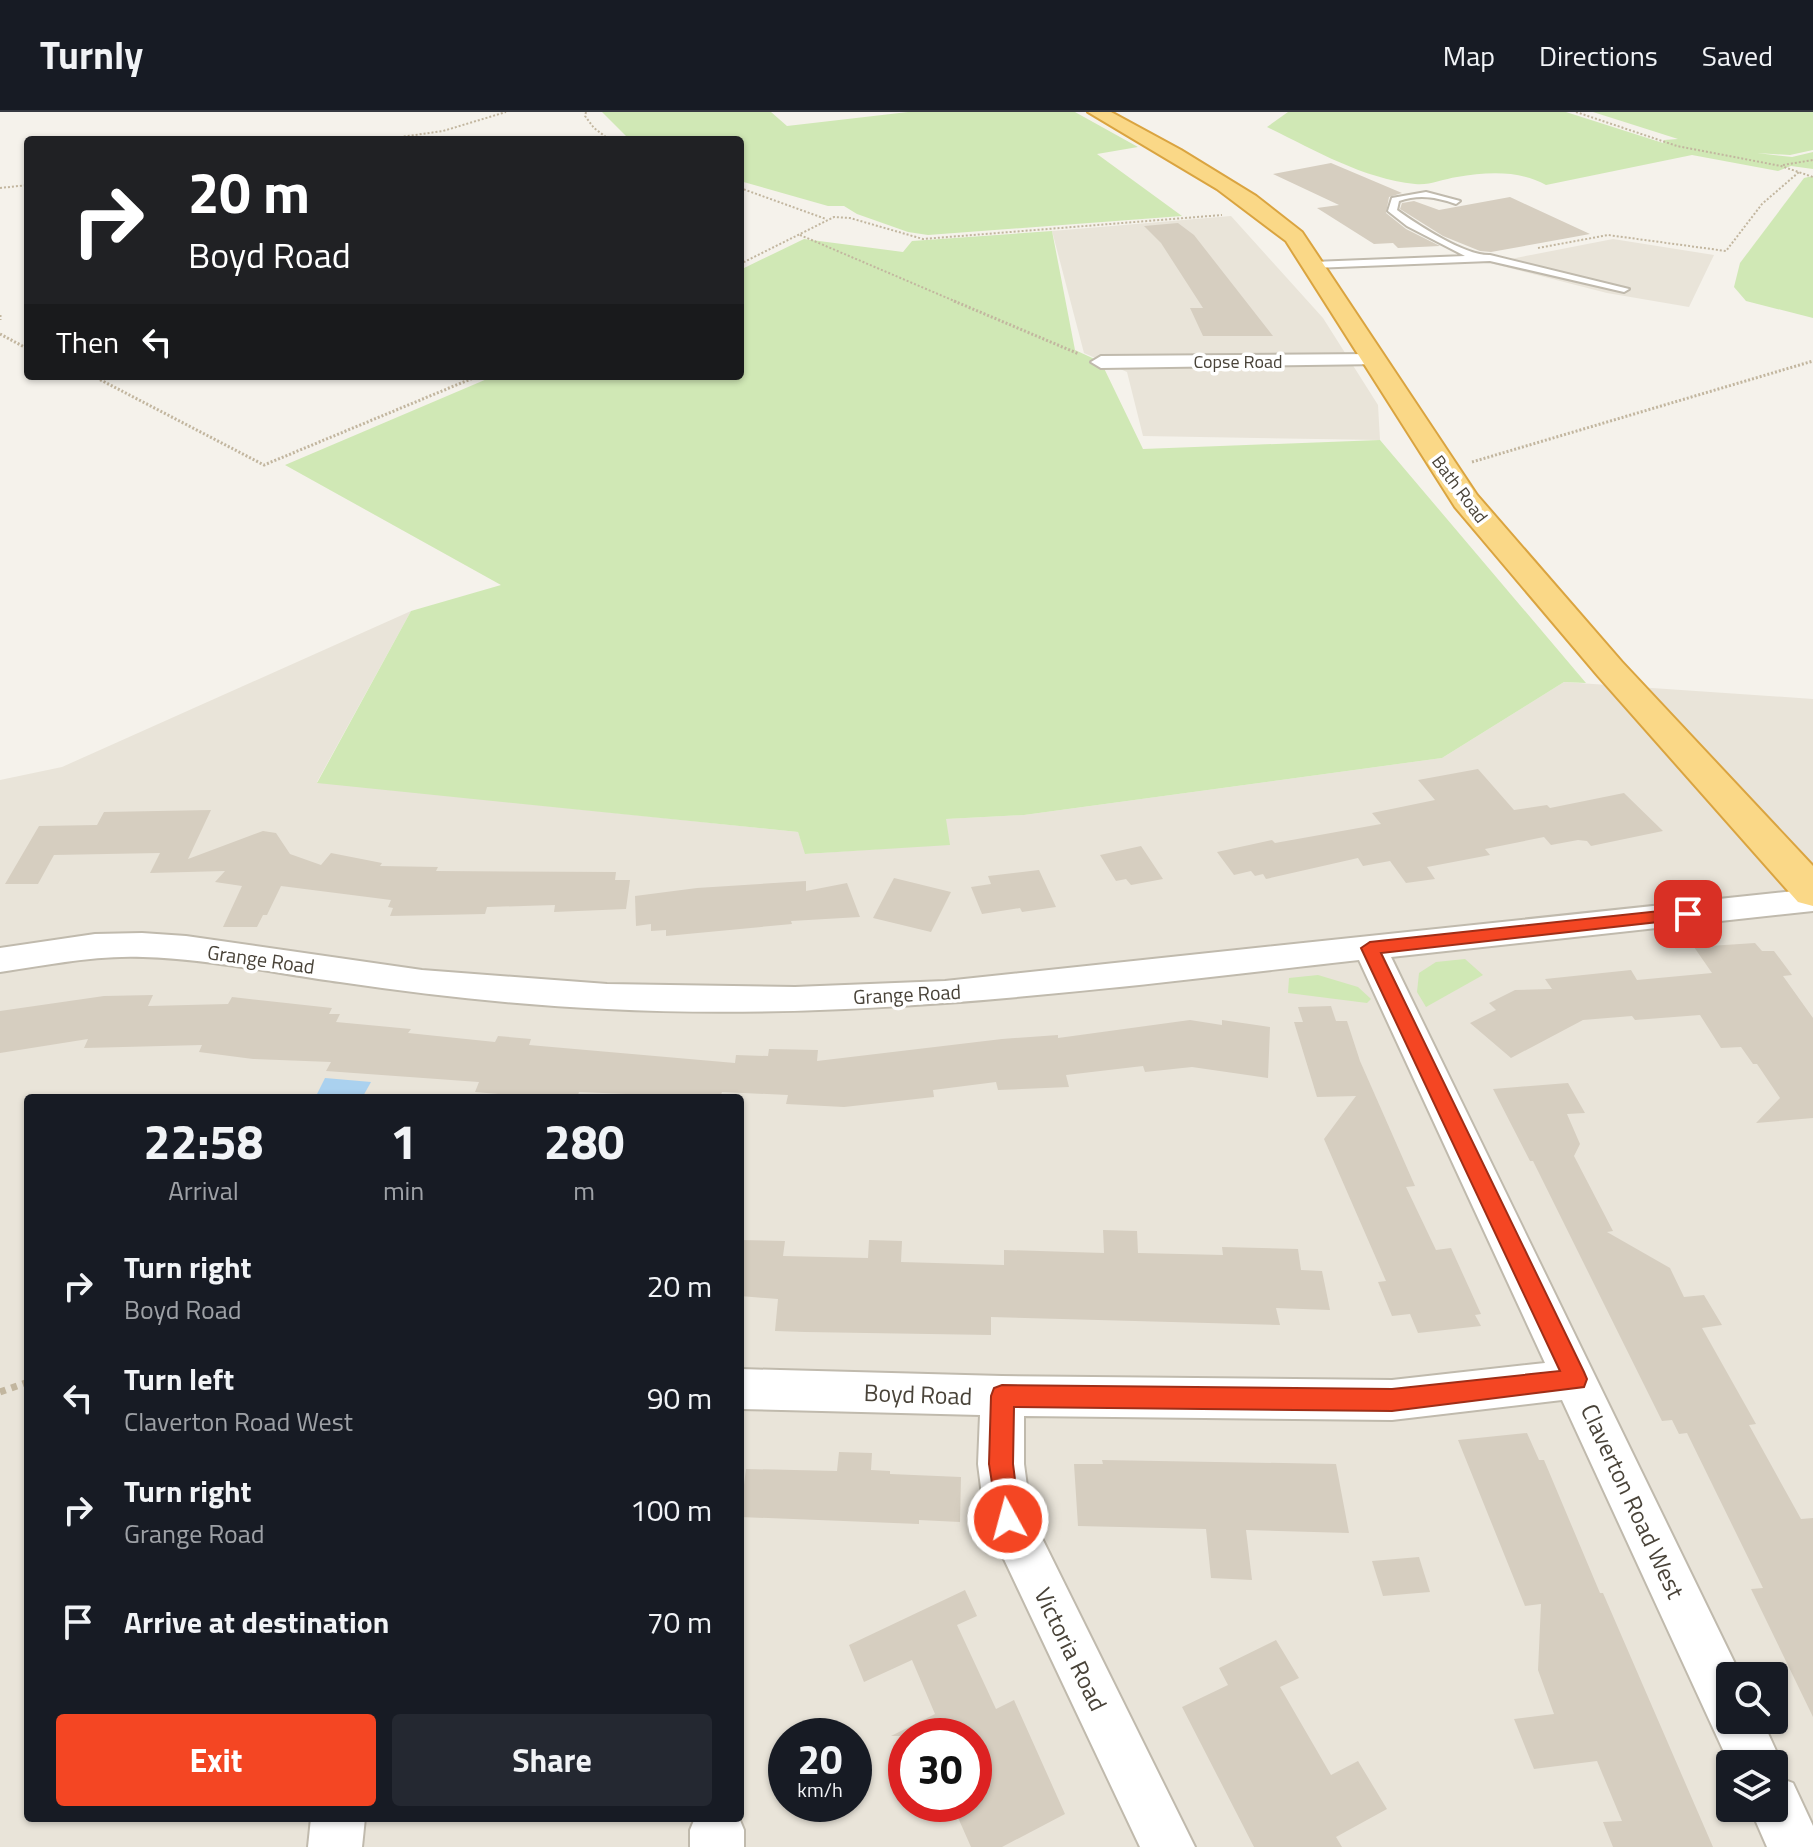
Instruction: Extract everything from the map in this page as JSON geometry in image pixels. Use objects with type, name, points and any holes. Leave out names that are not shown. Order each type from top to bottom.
[{"type":"highway","name":"Bath Road","points":[[1097,112],[1233,188],[1294,237],[1466,501],[1610,669],[1813,892]]},
{"type":"street","name":"Copse Road","points":[[1101,362],[1375,360]]},
{"type":"street","name":"Grange Road","points":[[0,960],[95,946],[142,945],[186,948],[438,983],[607,997],[779,1000],[945,993],[1813,900]]},
{"type":"street","name":"Claverton Road West","points":[[1370,948],[1716,1678]]},
{"type":"street","name":"Boyd Road","points":[[744,1389],[1002,1396],[1392,1400],[1575,1379]]},
{"type":"street","name":"Victoria Road","points":[[1002,1396],[1001,1464],[1008,1519],[1168,1847]]},
{"type":"street","points":[[335,1847],[338,1822]]},
{"type":"street","points":[[1783,1822],[1795,1847]]},
{"type":"lane","points":[[1456,201],[1444,196],[1413,194],[1395,200],[1392,211],[1410,224],[1477,258]]},
{"type":"lane","points":[[1313,265],[1490,258],[1624,289]]},
{"type":"path","points":[[408,136],[443,131],[506,112]]},
{"type":"path","points":[[586,112],[585,116],[594,128],[605,136]]},
{"type":"path","points":[[1576,112],[1677,146],[1723,157],[1755,160],[1813,177]]},
{"type":"path","points":[[1781,166],[1813,160]]},
{"type":"path","points":[[1490,258],[1608,235],[1726,251],[1762,204],[1799,172]]},
{"type":"path","points":[[0,188],[24,185]]},
{"type":"path","points":[[744,189],[823,215],[826,219]]},
{"type":"path","points":[[744,262],[826,219],[850,218],[923,239],[1267,213]]},
{"type":"path","points":[[800,235],[1101,362]]},
{"type":"path","points":[[0,334],[24,347]]},
{"type":"path","points":[[1439,463],[1472,462],[1813,361]]},
{"type":"path","points":[[101,380],[264,465],[279,462],[469,380]]},
{"type":"path","points":[[0,1392],[24,1383]]},
{"type":"shaded area","points":[[1231,216],[1323,318],[1378,405],[1380,440],[1143,436],[1127,372],[1084,353],[1052,231]]},
{"type":"shaded area","points":[[1613,239],[1714,255],[1689,307],[1607,293],[1490,263]]},
{"type":"shaded area","points":[[411,611],[317,782],[798,832],[806,854],[949,844],[945,819],[1024,815],[1442,758],[1564,682],[1813,699],[1813,1847],[0,1847],[0,780],[62,767]]},
{"type":"green space","points":[[602,112],[771,112],[787,126],[908,112],[1075,112],[1138,147],[1097,154],[1182,216],[928,235],[908,232],[857,214],[844,206],[828,206],[744,182],[744,136],[626,136]]},
{"type":"green space","points":[[1288,112],[1566,112],[1663,143],[1664,140],[1678,139],[1593,112],[1813,112],[1813,150],[1790,155],[1757,153],[1792,157],[1813,152],[1813,169],[1791,166],[1778,171],[1692,155],[1546,185],[1525,177],[1491,173],[1415,184],[1357,169],[1267,127]]},
{"type":"green space","points":[[1813,176],[1813,318],[1746,301],[1734,287],[1740,263],[1804,178]]},
{"type":"green space","points":[[1052,231],[1075,350],[1101,362],[1143,449],[1380,440],[1586,683],[1564,682],[1442,758],[1024,815],[946,819],[950,845],[805,854],[798,832],[317,783],[411,611],[501,585],[285,465],[485,380],[744,380],[744,268],[804,239],[903,252],[912,241]]},
{"type":"green space","points":[[1465,959],[1483,975],[1426,1007],[1417,992],[1419,973],[1436,962]]},
{"type":"green space","points":[[1318,975],[1358,987],[1371,999],[1367,1003],[1288,993],[1289,978]]},
{"type":"water","points":[[325,1078],[371,1082],[364,1094],[317,1094]]},
{"type":"building","points":[[1331,163],[1402,193],[1389,197],[1386,213],[1406,229],[1440,246],[1398,248],[1393,243],[1374,244],[1317,208],[1339,205],[1273,174]]},
{"type":"building","points":[[1510,197],[1590,234],[1491,252],[1480,251],[1443,236],[1400,209],[1402,203],[1414,201],[1439,210]]},
{"type":"building","points":[[1178,223],[1194,235],[1273,336],[1203,336],[1190,308],[1203,308],[1161,243],[1144,226]]},
{"type":"building","points":[[1478,769],[1514,810],[1547,805],[1550,808],[1624,793],[1663,831],[1591,846],[1587,841],[1578,840],[1551,845],[1544,837],[1485,849],[1490,855],[1427,867],[1435,879],[1406,883],[1390,861],[1363,866],[1358,858],[1266,879],[1263,874],[1255,876],[1251,871],[1234,875],[1217,852],[1272,840],[1275,843],[1381,824],[1372,813],[1435,800],[1418,780]]},
{"type":"building","points":[[211,810],[188,859],[263,831],[276,833],[290,854],[321,865],[331,853],[382,863],[380,866],[438,867],[436,871],[616,872],[615,880],[630,880],[626,909],[554,912],[555,905],[487,907],[485,914],[390,916],[393,908],[388,907],[391,900],[281,886],[267,915],[263,915],[257,927],[223,927],[242,886],[215,882],[225,871],[150,873],[160,853],[54,855],[38,884],[5,884],[39,826],[97,825],[104,812]]},
{"type":"building","points":[[1141,846],[1163,879],[1131,885],[1126,879],[1116,881],[1100,855]]},
{"type":"building","points":[[1039,870],[1056,907],[982,914],[971,887],[991,884],[988,876]]},
{"type":"building","points":[[894,878],[951,892],[931,932],[873,918]]},
{"type":"building","points":[[806,881],[806,891],[847,883],[860,917],[791,921],[792,924],[666,936],[666,930],[651,931],[651,924],[636,926],[635,896],[697,888]]},
{"type":"building","points":[[1755,943],[1762,951],[1774,951],[1792,975],[1783,976],[1813,1018],[1813,1118],[1756,1123],[1780,1098],[1741,1047],[1721,1048],[1700,1015],[1583,1020],[1511,1058],[1470,1023],[1496,1010],[1489,1003],[1515,990],[1552,989],[1545,979],[1631,970],[1637,980],[1712,973],[1694,947]]},
{"type":"building","points":[[153,995],[148,1006],[228,1004],[232,997],[332,1008],[329,1014],[340,1014],[336,1022],[411,1029],[408,1033],[495,1042],[498,1036],[531,1039],[529,1045],[735,1063],[736,1055],[768,1056],[769,1049],[818,1050],[817,1061],[1002,1039],[1058,1035],[1058,1038],[1190,1020],[1222,1025],[1222,1020],[1270,1027],[1268,1078],[1192,1067],[1145,1072],[1143,1066],[1066,1075],[1069,1087],[998,1090],[996,1082],[933,1090],[934,1097],[844,1107],[786,1104],[788,1095],[722,1092],[475,1092],[479,1082],[326,1071],[331,1062],[253,1059],[199,1052],[202,1045],[84,1048],[88,1039],[0,1053],[0,1011],[104,996]]},
{"type":"building","points":[[1331,1006],[1336,1021],[1347,1021],[1360,1061],[1415,1186],[1406,1187],[1436,1250],[1451,1248],[1481,1314],[1475,1315],[1481,1326],[1418,1333],[1410,1314],[1392,1316],[1378,1282],[1386,1281],[1324,1139],[1356,1096],[1317,1097],[1294,1022],[1303,1022],[1298,1007]]},
{"type":"building","points":[[1568,1083],[1585,1113],[1567,1114],[1580,1144],[1574,1156],[1613,1231],[1607,1232],[1670,1268],[1684,1297],[1704,1295],[1722,1325],[1702,1328],[1756,1424],[1749,1425],[1801,1519],[1813,1518],[1813,1717],[1751,1589],[1763,1588],[1687,1433],[1679,1434],[1672,1420],[1662,1421],[1533,1161],[1530,1161],[1493,1089]]},
{"type":"building","points":[[1103,1230],[1137,1231],[1138,1253],[1223,1255],[1222,1247],[1298,1249],[1301,1270],[1322,1271],[1330,1310],[1276,1308],[1280,1325],[991,1317],[991,1335],[805,1332],[775,1331],[778,1299],[744,1296],[744,1240],[785,1241],[783,1256],[868,1258],[869,1240],[902,1241],[901,1262],[1004,1265],[1004,1250],[1104,1253]]},
{"type":"building","points":[[1527,1433],[1539,1460],[1544,1460],[1713,1847],[1613,1847],[1603,1822],[1622,1821],[1597,1761],[1534,1769],[1514,1719],[1554,1714],[1538,1670],[1541,1604],[1525,1606],[1458,1440]]},
{"type":"building","points":[[839,1452],[872,1453],[871,1470],[890,1471],[890,1474],[961,1477],[960,1522],[919,1520],[919,1524],[744,1517],[746,1469],[837,1471]]},
{"type":"building","points":[[1102,1460],[1336,1464],[1349,1533],[1246,1530],[1252,1580],[1211,1578],[1206,1529],[1078,1526],[1074,1464],[1103,1464]]},
{"type":"building","points":[[1419,1557],[1430,1592],[1383,1596],[1372,1561]]},
{"type":"building","points":[[965,1590],[977,1616],[957,1625],[996,1709],[1014,1700],[1065,1814],[1002,1847],[971,1847],[960,1822],[992,1822],[992,1718],[927,1718],[935,1714],[912,1660],[864,1682],[849,1645]]},
{"type":"building","points":[[1276,1640],[1299,1678],[1280,1687],[1331,1775],[1358,1761],[1387,1809],[1336,1837],[1342,1847],[1254,1847],[1182,1707],[1228,1685],[1219,1668]]},
{"type":"route","points":[[1008,1519],[1001,1464],[1002,1396],[1392,1400],[1575,1379],[1370,948],[1688,914]]}]
